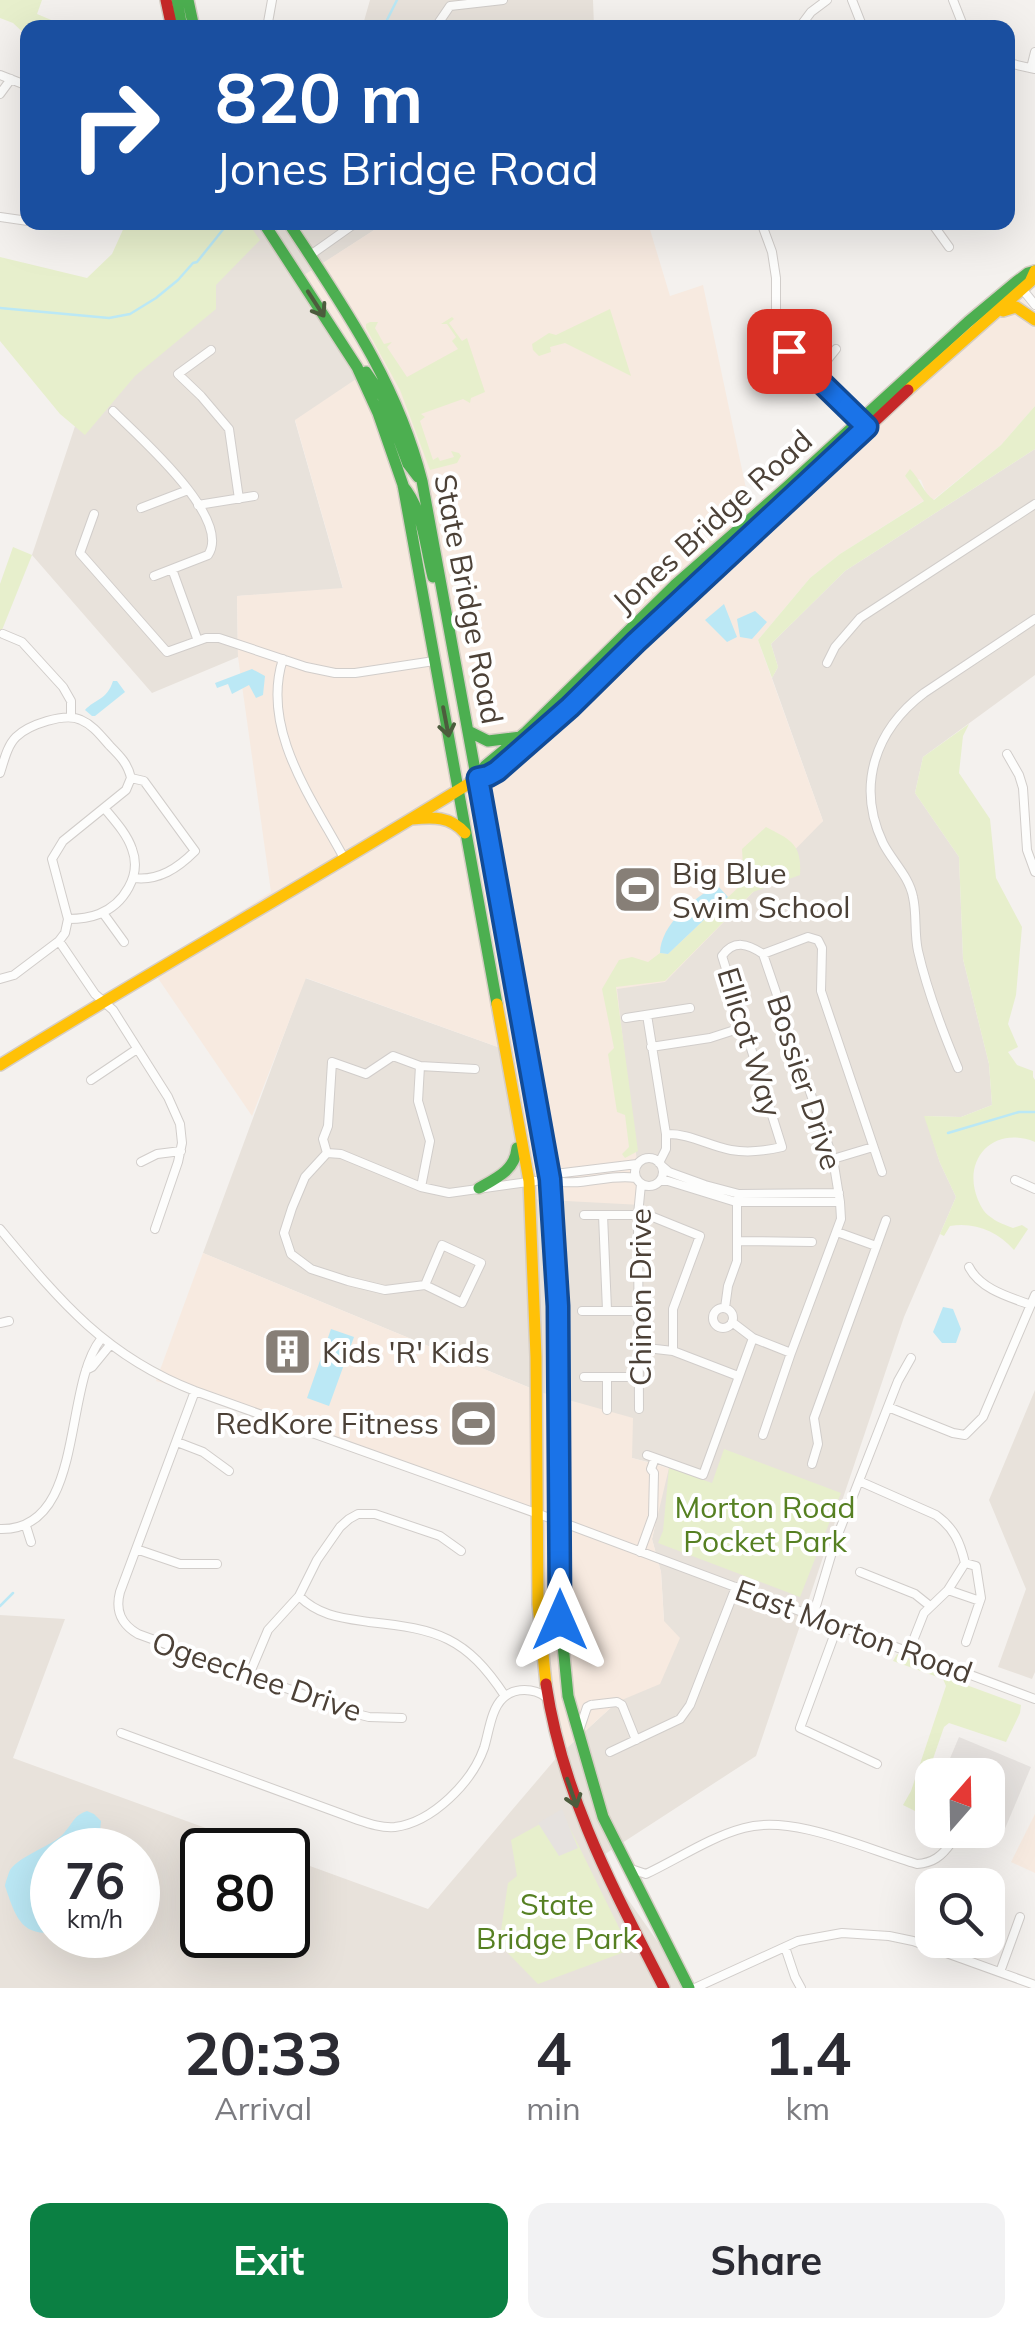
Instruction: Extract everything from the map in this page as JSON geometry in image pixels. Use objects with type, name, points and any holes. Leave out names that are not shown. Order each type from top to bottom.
[{"type":"main road","name":"State Bridge Road","points":[[268,230],[367,388],[402,486],[528,1181],[535,1278],[539,1633],[556,1744],[591,1844],[664,1988]]},
{"type":"main road","name":"State Bridge Road","points":[[293,230],[368,346],[390,388],[409,432],[422,481],[550,1179],[558,1306],[560,1624],[567,1688],[603,1817],[692,1988]]},
{"type":"main road","points":[[1019,285],[1033,279],[1035,271]]},
{"type":"main road","name":"Jones Bridge Road","points":[[478,778],[484,766],[673,601],[694,568],[949,353],[1019,285]]},
{"type":"main road","name":"Jones Bridge Road","points":[[0,1065],[478,778],[497,771],[589,688],[631,638],[731,555],[968,322],[1019,285]]},
{"type":"main road","points":[[949,353],[961,349],[1006,308],[1020,308],[1035,320]]},
{"type":"main road","points":[[338,337],[376,386],[392,417],[408,464],[422,481]]},
{"type":"main road","points":[[402,486],[416,502],[426,554],[449,620]]},
{"type":"main road","points":[[470,732],[489,742],[521,736]]},
{"type":"main road","points":[[455,771],[461,776],[478,778]]},
{"type":"main road","points":[[412,819],[451,819],[468,838]]},
{"type":"main road","name":"State Bridge Road","points":[[479,1188],[518,1159],[510,1103],[513,1088]]},
{"type":"main road","name":"State Bridge Road","points":[[645,1879],[645,1890],[670,1941],[670,1951]]},
{"type":"street","points":[[440,20],[450,6],[502,0]]},
{"type":"street","points":[[806,20],[827,0]]},
{"type":"street","points":[[1033,68],[1035,52]]},
{"type":"street","points":[[0,75],[20,83]]},
{"type":"street","points":[[0,94],[11,79]]},
{"type":"street","points":[[310,256],[341,230]]},
{"type":"street","points":[[764,230],[776,278],[780,336],[789,351],[863,423]]},
{"type":"street","points":[[937,230],[949,248]]},
{"type":"street","points":[[1019,285],[1035,305]]},
{"type":"street","points":[[815,375],[836,349]]},
{"type":"street","points":[[211,350],[178,374],[230,429],[239,499]]},
{"type":"street","points":[[113,411],[180,479],[206,516],[212,539],[208,555],[154,576]]},
{"type":"street","points":[[141,508],[188,490]]},
{"type":"street","points":[[198,505],[254,496]]},
{"type":"street","points":[[827,662],[860,618],[1035,504]]},
{"type":"street","points":[[94,514],[80,553],[166,652],[206,638],[219,638],[323,672],[346,674],[434,661]]},
{"type":"street","points":[[172,569],[198,641]]},
{"type":"street","points":[[958,1068],[918,953],[912,894],[874,820],[871,778],[884,738],[908,706],[1035,619]]},
{"type":"street","points":[[3,634],[22,642],[63,687],[71,701],[71,716]]},
{"type":"street","points":[[283,659],[277,694],[289,760],[345,860]]},
{"type":"street","points":[[0,773],[12,742],[21,733],[71,716],[96,730],[122,758],[131,778],[126,790],[63,841],[52,858],[68,920],[59,941],[14,975],[0,979]]},
{"type":"street","points":[[1007,754],[1019,775],[1027,850],[1035,872]]},
{"type":"street","points":[[131,778],[144,780],[195,851],[159,877],[134,878]]},
{"type":"street","points":[[1024,800],[1035,799]]},
{"type":"street","points":[[68,920],[102,913],[126,894],[134,878],[133,850],[105,809]]},
{"type":"street","points":[[102,913],[124,942]]},
{"type":"street","points":[[763,954],[808,937],[818,940],[822,948],[821,991],[882,1172]]},
{"type":"street","points":[[59,941],[95,994],[112,1010],[177,1116],[181,1151],[156,1229]]},
{"type":"street","name":"Bossier Drive","points":[[736,944],[763,954],[833,1159],[840,1198],[841,1220],[763,1435]]},
{"type":"street","name":"Ellicot Way","points":[[666,1134],[678,1133],[733,1150],[764,1152],[782,1147],[722,956],[736,944]]},
{"type":"street","points":[[626,1018],[690,1008]]},
{"type":"street","points":[[647,1015],[666,1134],[660,1181]]},
{"type":"street","points":[[652,1047],[710,1038],[744,1027]]},
{"type":"street","points":[[91,1080],[137,1049]]},
{"type":"street","points":[[328,1153],[322,1139],[328,1126],[332,1062],[366,1074],[393,1056],[420,1066],[476,1069]]},
{"type":"street","points":[[420,1066],[418,1100],[430,1140],[421,1187]]},
{"type":"street","points":[[833,1159],[873,1147]]},
{"type":"street","points":[[141,1162],[157,1154],[181,1151]]},
{"type":"street","points":[[328,1153],[342,1154],[421,1187],[450,1193],[528,1181],[605,1178],[639,1181],[649,1186],[668,1181],[738,1198],[840,1198]]},
{"type":"street","points":[[328,1153],[305,1177],[292,1208],[284,1233],[291,1254],[310,1269],[385,1290],[425,1286],[462,1303],[481,1263],[442,1245],[425,1286]]},
{"type":"street","points":[[550,1179],[555,1174],[637,1164],[647,1158],[669,1172],[738,1198]]},
{"type":"street","points":[[637,1164],[639,1181]]},
{"type":"street","points":[[1015,1180],[1035,1189]]},
{"type":"street","name":"Chinon Drive","points":[[639,1181],[639,1409]]},
{"type":"street","points":[[726,1308],[728,1286],[737,1261],[738,1198]]},
{"type":"street","points":[[584,1215],[648,1215],[700,1236],[673,1309],[673,1352]]},
{"type":"street","points":[[604,1215],[607,1310]]},
{"type":"street","points":[[812,1464],[818,1444],[814,1418],[886,1220]]},
{"type":"street","name":"East Morton Road","points":[[0,1229],[52,1291],[106,1342],[160,1376],[1033,1698]]},
{"type":"street","points":[[837,1232],[876,1246]]},
{"type":"street","points":[[738,1241],[812,1242]]},
{"type":"street","points":[[969,1267],[974,1277],[998,1293],[1031,1306]]},
{"type":"street","points":[[888,1407],[965,1436],[983,1417],[1035,1295]]},
{"type":"street","points":[[726,1308],[732,1313],[732,1322],[722,1328],[713,1321],[716,1310],[726,1308]]},
{"type":"street","points":[[582,1312],[638,1311]]},
{"type":"street","points":[[732,1322],[753,1338],[792,1353]]},
{"type":"street","points":[[640,1552],[654,1516],[654,1473],[658,1471],[655,1458],[703,1474],[753,1338]]},
{"type":"street","points":[[0,1530],[26,1526],[59,1490],[86,1370],[92,1367],[106,1342]]},
{"type":"street","points":[[638,1347],[673,1352],[738,1376]]},
{"type":"street","points":[[814,1616],[826,1568],[910,1358]]},
{"type":"street","points":[[584,1377],[638,1377]]},
{"type":"street","points":[[607,1410],[608,1377]]},
{"type":"street","name":"Ogeechee Drive","points":[[196,1391],[118,1599],[119,1614],[138,1634],[249,1675],[357,1714],[402,1718]]},
{"type":"street","points":[[177,1442],[203,1452],[228,1470]]},
{"type":"street","points":[[859,1481],[946,1522],[957,1538],[965,1563],[948,1590],[930,1606],[909,1652]]},
{"type":"street","points":[[249,1675],[268,1630],[299,1596],[340,1526],[358,1514],[375,1514],[440,1536],[461,1550]]},
{"type":"street","points":[[26,1526],[31,1542]]},
{"type":"street","points":[[136,1548],[180,1564],[217,1564]]},
{"type":"street","points":[[965,1563],[976,1566],[980,1601],[966,1642]]},
{"type":"street","points":[[860,1572],[915,1594],[930,1606]]},
{"type":"street","points":[[610,1752],[680,1719],[690,1705],[736,1587]]},
{"type":"street","points":[[948,1590],[980,1601]]},
{"type":"street","points":[[299,1596],[330,1616],[401,1625],[451,1640],[483,1665],[504,1696]]},
{"type":"street","name":"State Bridge Road","points":[[525,1689],[533,1685],[538,1675],[532,1620],[538,1600]]},
{"type":"street","points":[[838,1625],[800,1728],[877,1764]]},
{"type":"street","points":[[1033,1698],[1035,1687]]},
{"type":"street","points":[[567,1688],[573,1696],[591,1705]]},
{"type":"street","points":[[120,1733],[358,1820],[392,1827],[420,1818],[446,1802],[462,1786],[478,1762],[494,1712],[504,1696],[525,1689],[536,1690],[548,1698]]},
{"type":"street","points":[[578,1738],[587,1707],[617,1702],[622,1705],[636,1740]]},
{"type":"street","points":[[628,1868],[645,1879],[739,1829],[757,1825],[803,1828],[917,1864],[934,1860],[948,1848]]},
{"type":"street","points":[[1000,1972],[1020,1917]]},
{"type":"street","points":[[692,1988],[798,1941],[842,1933],[913,1941],[1035,1985]]},
{"type":"street","points":[[786,1946],[801,1988]]},
{"type":"shaded area","points":[[370,0],[593,0],[594,20],[364,20]]},
{"type":"shaded area","points":[[141,230],[374,230],[302,277],[359,378],[295,421],[343,589],[237,596],[238,657],[152,693],[32,555]]},
{"type":"shaded area","points":[[374,230],[650,230],[670,296],[703,285],[751,512],[1016,290],[1035,315],[1035,406],[1001,445],[933,500],[921,480],[905,476],[925,500],[840,554],[810,578],[758,640],[823,821],[665,982],[617,989],[642,1205],[528,1199],[509,1051],[306,978],[252,1116],[151,968],[271,892],[238,657],[237,596],[343,588],[295,420],[359,377],[301,277]]},
{"type":"shaded area","points":[[1035,449],[1035,675],[923,757],[915,793],[959,857],[963,959],[989,1064],[992,1105],[961,1117],[925,1116],[956,1197],[904,1317],[756,1756],[599,1858],[690,1988],[0,1988],[0,1615],[65,1619],[13,1758],[206,1828],[180,1828],[180,1958],[310,1958],[310,1866],[428,1909],[558,1756],[617,1702],[664,1621],[661,1572],[652,1539],[668,1467],[632,1458],[540,1392],[203,1253],[305,978],[509,1051],[617,989],[823,821],[772,678],[778,667],[771,644],[845,571]]},
{"type":"shaded area","points":[[203,1253],[540,1392],[633,1418],[632,1458],[669,1468],[652,1539],[661,1572],[664,1621],[680,1638],[660,1684],[617,1702],[558,1756],[535,1511],[156,1381]]},
{"type":"shaded area","points":[[1035,1390],[1032,1679],[998,1667],[1026,1589],[989,1500]]},
{"type":"shaded area","points":[[959,1737],[1031,1767],[1005,1829],[1005,1758],[950,1758]]},
{"type":"shaded area","points":[[562,1809],[578,1848],[559,1856],[538,1823]]},
{"type":"shaded area","points":[[1035,1814],[1035,1873],[1011,1862]]},
{"type":"green space","points":[[0,0],[42,0],[37,14],[51,20],[20,20],[20,30],[0,18]]},
{"type":"green space","points":[[123,230],[253,230],[260,240],[216,285],[216,309],[135,376],[85,435],[60,414],[0,341],[0,257],[87,278],[112,254]]},
{"type":"green space","points":[[610,309],[631,376],[565,343],[550,347],[551,352],[539,356],[533,350],[532,344],[549,333],[556,335]]},
{"type":"green space","points":[[452,317],[449,323],[462,341],[467,338],[485,392],[471,398],[470,403],[463,399],[421,414],[425,417],[420,421],[433,460],[454,457],[451,451],[461,456],[457,463],[430,470],[400,390],[366,324],[378,322],[375,328],[384,344],[392,342],[387,347],[407,377],[458,349],[452,341],[456,337],[447,324],[441,324]]},
{"type":"green space","points":[[1035,406],[1035,449],[845,571],[771,644],[778,667],[772,678],[758,640],[810,578],[840,554],[924,501],[905,476],[910,469],[934,500],[1001,445]]},
{"type":"green space","points":[[13,547],[32,555],[0,635],[0,584]]},
{"type":"green space","points":[[969,724],[963,736],[959,773],[990,819],[996,878],[1022,927],[1016,995],[1008,1024],[1018,1047],[1008,1052],[1017,1065],[1033,1071],[1035,1142],[1006,1138],[994,1142],[978,1159],[974,1171],[978,1200],[985,1212],[1005,1225],[1028,1229],[1014,1250],[993,1233],[977,1227],[950,1226],[944,1236],[940,1234],[956,1197],[924,1116],[961,1117],[992,1105],[989,1064],[963,959],[959,857],[915,793],[923,757]]},
{"type":"green space","points":[[766,827],[793,844],[799,856],[800,875],[753,892],[665,981],[616,987],[638,1151],[625,1158],[622,1154],[629,1147],[625,1115],[617,1112],[608,1054],[614,1048],[602,989],[619,960],[632,957],[648,962],[660,953],[668,954],[744,882],[742,849]]},
{"type":"green space","name":"Morton Road Pocket Park","points":[[724,1449],[841,1493],[800,1597],[658,1543],[663,1531],[669,1468],[712,1483]]},
{"type":"green space","points":[[897,1654],[1021,1705],[1006,1742],[949,1723],[933,1758],[922,1758],[946,1686],[943,1679],[893,1661]]},
{"type":"green space","points":[[915,1779],[915,1811],[903,1805]]},
{"type":"green space","name":"State Bridge Park","points":[[562,1812],[630,1950],[538,1984],[499,1944],[508,1883],[517,1876],[511,1840]]},
{"type":"water","points":[[724,604],[737,637],[727,642],[705,620]]},
{"type":"water","points":[[755,611],[767,622],[752,639],[740,637],[737,619]]},
{"type":"water","points":[[252,669],[265,676],[263,695],[256,698],[249,685],[232,694],[228,684],[217,688],[215,683]]},
{"type":"water","points":[[113,681],[125,692],[92,716],[85,710],[104,696]]},
{"type":"water","points":[[717,885],[728,897],[668,954],[660,953],[672,922]]},
{"type":"water","points":[[943,1307],[953,1309],[961,1329],[956,1343],[942,1343],[933,1332]]},
{"type":"water","points":[[331,1329],[354,1337],[329,1406],[307,1398]]},
{"type":"water","points":[[87,1811],[94,1814],[101,1821],[100,1828],[68,1828]]},
{"type":"water","points":[[30,1855],[30,1930],[20,1921],[5,1886],[10,1870]]},
{"type":"waterway","points":[[387,20],[397,0]]},
{"type":"waterway","points":[[0,308],[109,318],[130,314],[178,280],[223,230]]},
{"type":"waterway","points":[[948,1133],[1019,1112],[1035,1112]]},
{"type":"waterway","points":[[0,1606],[13,1593]]},
{"type":"traffic: fast","points":[[177,0],[181,20]]},
{"type":"traffic: fast","points":[[188,0],[192,20]]},
{"type":"traffic: fast","points":[[268,230],[357,367],[403,485],[497,1004]]},
{"type":"traffic: fast","points":[[293,230],[383,378],[422,481],[550,1179],[559,1363]]},
{"type":"traffic: fast","points":[[478,778],[485,766],[526,732],[675,585],[968,322],[1035,271]]},
{"type":"traffic: fast","points":[[366,372],[383,397],[408,464],[418,477]]},
{"type":"traffic: fast","points":[[403,486],[420,518],[433,577]]},
{"type":"traffic: fast","points":[[470,732],[488,741],[521,737]]},
{"type":"traffic: fast","points":[[479,1188],[509,1168],[517,1148]]},
{"type":"traffic: fast","points":[[561,1592],[568,1696],[603,1817],[689,1988]]},
{"type":"traffic: slow","points":[[908,390],[1030,282],[1035,271]]},
{"type":"traffic: slow","points":[[1003,311],[1016,307],[1035,320]]},
{"type":"traffic: slow","points":[[0,1065],[478,778],[497,771],[562,715]]},
{"type":"traffic: slow","points":[[412,819],[447,821],[465,833]]},
{"type":"traffic: slow","points":[[497,1004],[529,1181],[536,1357],[538,1604],[546,1684]]},
{"type":"traffic: jam","points":[[166,0],[170,20]]},
{"type":"traffic: jam","points":[[562,715],[908,390]]},
{"type":"traffic: jam","points":[[559,1363],[561,1592]]},
{"type":"traffic: jam","points":[[546,1684],[564,1765],[577,1803],[664,1988]]},
{"type":"place","name":"Big Blue Swim School","points":[[637,890]]},
{"type":"place","name":"Kids 'R' Kids","points":[[287,1352]]},
{"type":"place","name":"RedKore Fitness","points":[[474,1423]]},
{"type":"route","points":[[560,1620],[558,1306],[550,1179],[478,778],[497,771],[570,707],[867,427],[789,351]]}]
